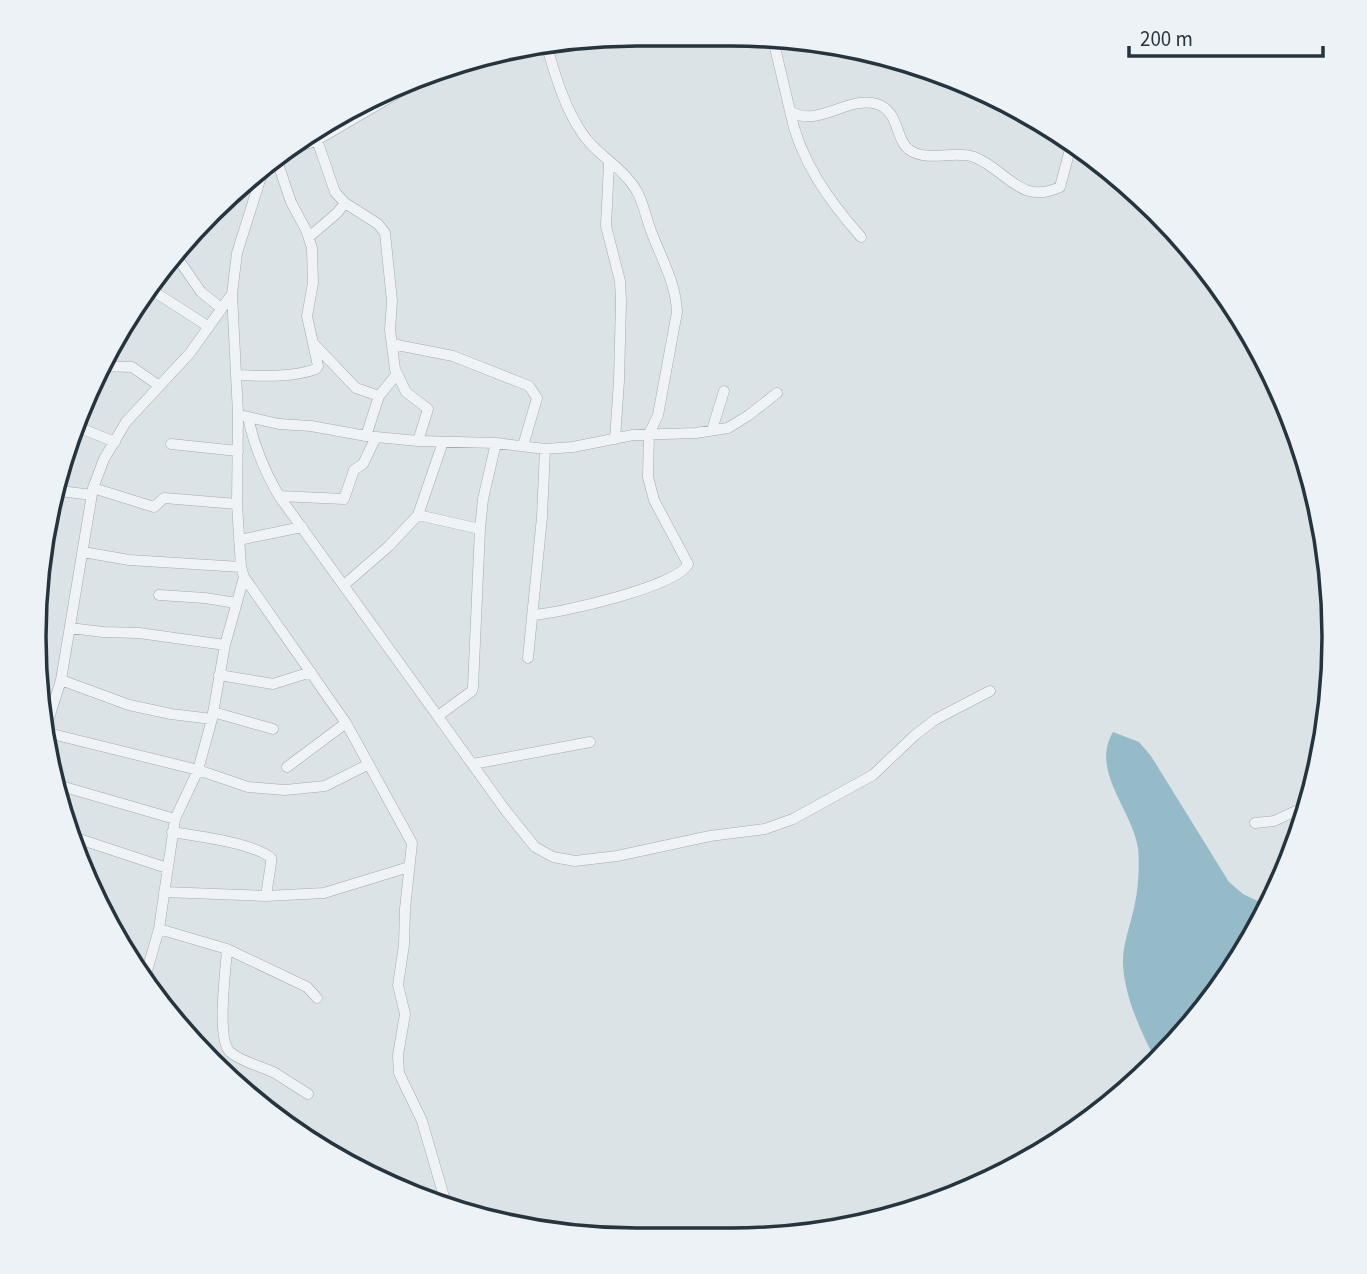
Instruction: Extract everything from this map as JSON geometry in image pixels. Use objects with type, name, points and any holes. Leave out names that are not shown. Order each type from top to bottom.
[{"type":"street","points":[[775,48],[800,148],[839,211],[861,237]]},
{"type":"street","points":[[532,615],[548,615],[578,608],[670,580],[686,569],[688,564],[654,500],[648,477],[649,434],[658,415],[677,312],[676,295],[640,196],[627,177],[598,154],[582,133],[569,109],[550,53]]},
{"type":"street","points":[[790,111],[806,117],[846,106],[878,104],[894,119],[905,145],[911,151],[938,156],[972,156],[1012,183],[1025,190],[1037,192],[1052,191],[1060,187],[1069,153]]},
{"type":"street","points":[[376,106],[317,140],[335,191],[345,203],[378,224],[385,233],[392,301],[392,344],[397,374],[406,392],[428,410],[418,441]]},
{"type":"street","points":[[609,163],[606,226],[620,281],[621,301],[620,382],[615,439]]},
{"type":"street","points":[[236,375],[277,377],[316,369],[318,359],[307,316],[313,284],[312,248],[291,202],[279,167]]},
{"type":"street","points":[[260,181],[239,243],[232,294],[236,375],[243,415],[263,468],[279,496],[506,811],[535,847],[553,857],[575,861],[617,856],[710,836],[765,828],[793,819],[873,775],[936,719],[990,691]]},
{"type":"street","points":[[309,237],[337,214],[345,203]]},
{"type":"street","points":[[180,262],[201,292],[221,308]]},
{"type":"street","points":[[156,293],[209,327]]},
{"type":"street","points":[[51,713],[61,680],[93,491],[104,459],[127,422],[190,353],[232,294]]},
{"type":"street","points":[[313,344],[356,388],[379,396]]},
{"type":"street","points":[[392,344],[453,356],[528,386],[537,398],[523,446]]},
{"type":"street","points":[[111,366],[132,367],[158,385]]},
{"type":"street","points":[[279,496],[344,499],[354,470],[363,464],[379,396],[397,374]]},
{"type":"street","points":[[712,430],[724,391]]},
{"type":"street","points":[[243,415],[279,424],[311,426],[371,437],[496,443],[545,449],[649,434],[696,433],[735,425],[777,393]]},
{"type":"street","points":[[147,969],[159,929],[175,819],[198,769],[243,572],[237,504],[238,451],[243,415]]},
{"type":"street","points":[[84,430],[115,442]]},
{"type":"street","points":[[344,585],[389,546],[418,515],[443,442]]},
{"type":"street","points":[[438,716],[472,691],[473,687],[480,529],[483,499],[496,443]]},
{"type":"street","points":[[171,444],[238,451]]},
{"type":"street","points":[[528,658],[542,517],[545,449]]},
{"type":"street","points":[[65,490],[93,491],[154,508],[164,498],[237,504]]},
{"type":"street","points":[[418,515],[480,529]]},
{"type":"street","points":[[239,540],[302,527]]},
{"type":"street","points":[[83,552],[129,560],[243,572],[346,723],[369,764],[412,843],[398,985],[405,1014],[398,1055],[399,1073],[422,1121],[444,1196]]},
{"type":"street","points":[[159,596],[205,598],[236,603]]},
{"type":"street","points":[[70,628],[139,633],[225,645]]},
{"type":"street","points":[[219,675],[273,684],[312,672]]},
{"type":"street","points":[[61,680],[129,705],[171,714],[212,716],[273,729]]},
{"type":"street","points":[[287,767],[346,723]]},
{"type":"street","points":[[55,737],[198,769],[248,787],[285,790],[325,786],[369,764]]},
{"type":"street","points":[[473,764],[590,742]]},
{"type":"street","points":[[65,787],[175,819]]},
{"type":"street","points":[[1255,823],[1274,821],[1295,811]]},
{"type":"street","points":[[172,832],[239,845],[266,854],[271,858],[271,863],[266,896]]},
{"type":"street","points":[[82,840],[167,868]]},
{"type":"street","points":[[164,892],[266,896],[324,893],[409,867]]},
{"type":"street","points":[[159,929],[227,949],[307,987],[317,998]]},
{"type":"street","points":[[227,949],[223,1021],[225,1045],[229,1051],[247,1062],[274,1073],[308,1094]]},
{"type":"water","points":[[1113,732],[1139,742],[1151,756],[1229,882],[1243,894],[1259,902],[1222,966],[1175,1027],[1151,1051],[1135,1014],[1124,977],[1124,952],[1136,897],[1139,855],[1134,833],[1109,776],[1107,747]]}]
